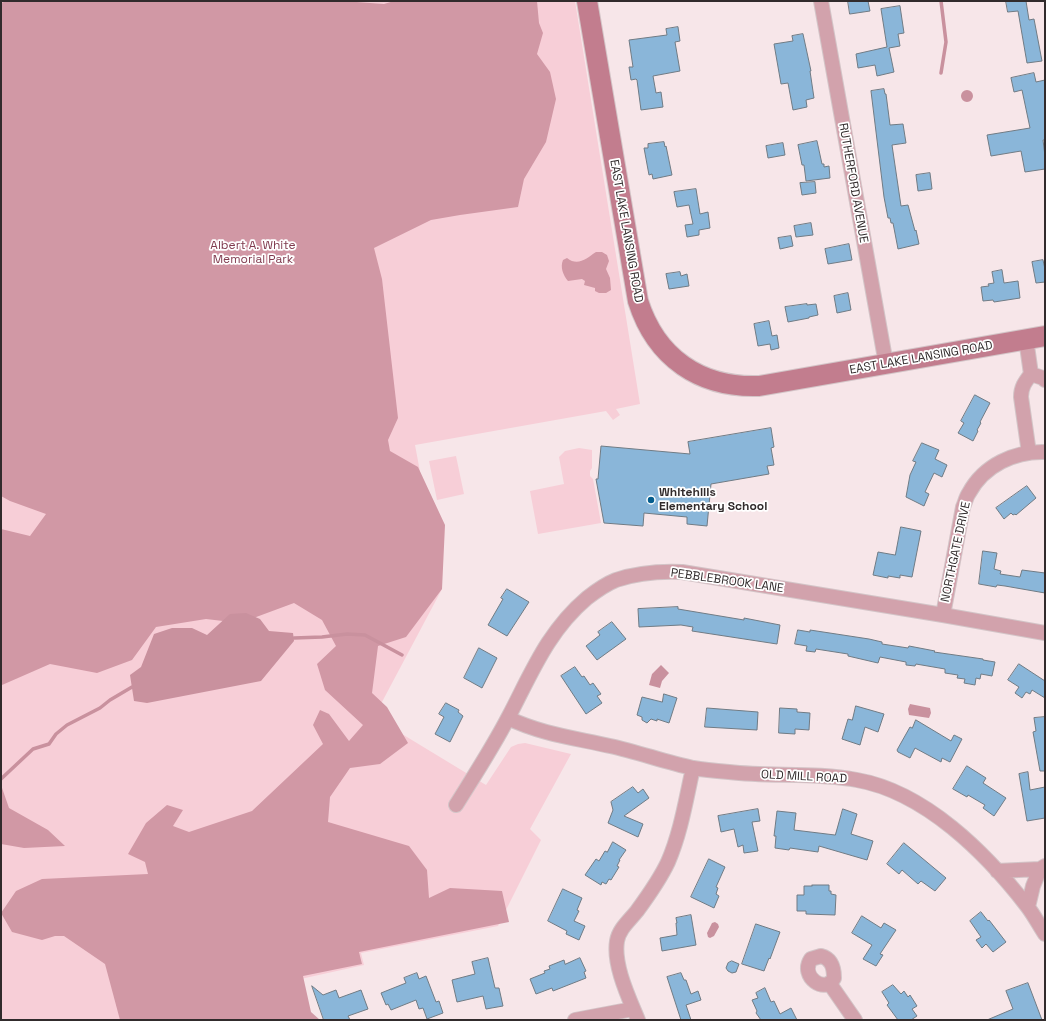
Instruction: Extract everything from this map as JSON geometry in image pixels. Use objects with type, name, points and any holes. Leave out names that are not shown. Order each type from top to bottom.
[{"type":"main road","name":"EAST LAKE LANSING ROAD","points":[[587,1],[636,295],[647,325],[661,346],[678,362],[695,373],[714,381],[735,386],[759,386],[1036,338]]},
{"type":"street","name":"RUTHERFORD AVENUE","points":[[821,1],[886,364]]},
{"type":"street","points":[[1029,453],[1021,390],[1024,383],[1032,374],[1036,338]]},
{"type":"street","points":[[1032,374],[1045,380]]},
{"type":"street","name":"NORTHGATE DRIVE","points":[[943,615],[963,507],[968,493],[975,483],[996,464],[1008,458],[1029,453],[1045,452]]},
{"type":"street","name":"PEBBLEBROOK LANE","points":[[456,805],[479,769],[508,718],[530,674],[552,636],[576,608],[595,592],[614,581],[636,574],[660,571],[682,572],[1045,633]]},
{"type":"street","name":"OLD MILL ROAD","points":[[508,718],[541,732],[612,747],[693,768],[763,775],[827,776],[857,780],[881,787],[908,798],[944,820],[997,871],[1028,907],[1045,934]]},
{"type":"street","points":[[575,1020],[636,1014],[621,975],[616,954],[617,940],[622,928],[637,911],[667,863],[678,834],[693,768]]},
{"type":"street","points":[[997,871],[1042,867]]},
{"type":"street","points":[[1028,907],[1033,886],[1042,867]]},
{"type":"street","points":[[830,984],[855,1020]]},
{"type":"green space","name":"Albert A. White Memorial Park","points":[[1,1],[575,1],[640,404],[616,409],[620,415],[613,420],[606,411],[415,445],[442,589],[374,717],[486,785],[511,747],[518,744],[525,743],[571,754],[530,829],[541,840],[498,926],[361,953],[364,965],[296,980],[275,1020],[1,1020]]},
{"type":"green space","name":"Albert A. White Memorial Park","points":[[7,1],[343,1],[384,4],[394,1],[537,1],[539,23],[543,33],[537,54],[550,72],[556,99],[546,142],[524,179],[518,207],[431,220],[374,248],[382,279],[398,418],[388,440],[390,451],[418,467],[445,525],[442,589],[406,637],[378,646],[372,693],[387,707],[408,743],[380,764],[350,768],[330,797],[328,822],[409,846],[427,870],[429,898],[450,888],[502,891],[509,922],[359,952],[362,964],[303,976],[311,1012],[320,1020],[120,1020],[105,964],[64,936],[55,936],[42,940],[12,932],[1,913],[16,891],[42,879],[148,874],[145,862],[128,854],[146,823],[167,805],[183,810],[173,826],[189,832],[252,811],[323,744],[313,725],[320,710],[329,714],[349,741],[363,725],[325,690],[317,664],[336,646],[322,620],[294,603],[240,623],[206,619],[156,627],[132,660],[97,673],[50,664],[2,685],[1,687],[1,529],[30,536],[46,514],[10,501],[1,496],[1,3]]},
{"type":"green space","points":[[596,252],[602,252],[607,255],[609,261],[606,269],[610,278],[611,290],[606,293],[599,293],[595,291],[595,288],[584,285],[585,281],[582,279],[568,281],[562,271],[563,260],[567,258],[571,261],[579,262]]},
{"type":"green space","points":[[579,448],[592,450],[592,468],[590,471],[590,476],[593,479],[601,523],[538,534],[530,491],[564,484],[559,457],[565,451]]},
{"type":"green space","points":[[456,456],[464,494],[437,500],[429,461]]},
{"type":"green space","points":[[1,785],[9,808],[48,830],[65,846],[24,848],[1,844]]},
{"type":"shaded area","points":[[965,90],[969,90],[973,96],[969,102],[965,102],[961,98],[961,94]]},
{"type":"shaded area","points":[[246,613],[260,619],[269,631],[293,633],[294,641],[261,681],[147,703],[134,701],[130,675],[141,667],[154,634],[172,628],[192,628],[207,635],[230,614]]},
{"type":"shaded area","points":[[661,665],[669,673],[662,681],[660,688],[649,685],[652,674]]},
{"type":"shaded area","points":[[910,704],[930,708],[931,713],[929,718],[909,715],[908,709]]},
{"type":"shaded area","points":[[715,922],[719,927],[714,936],[710,938],[708,937],[707,933],[712,923]]},
{"type":"building","points":[[848,1],[868,1],[870,11],[850,14]]},
{"type":"building","points":[[1006,1],[1026,1],[1029,20],[1034,19],[1042,61],[1027,63],[1018,11],[1008,12]]},
{"type":"building","points":[[900,6],[904,33],[898,34],[900,46],[889,48],[894,72],[877,76],[875,65],[858,68],[856,54],[887,47],[881,9]]},
{"type":"building","points":[[678,27],[680,41],[675,42],[680,71],[653,76],[656,93],[661,92],[663,107],[641,110],[637,80],[631,80],[629,67],[633,67],[629,40],[667,35],[666,29]]},
{"type":"building","points":[[803,34],[811,71],[814,98],[806,100],[807,107],[793,110],[788,83],[781,84],[774,44],[793,41],[792,36]]},
{"type":"building","points":[[1034,73],[1036,82],[1045,80],[1045,140],[1043,140],[1045,169],[1025,172],[1021,151],[991,156],[987,135],[1030,128],[1022,90],[1014,92],[1011,78]]},
{"type":"building","points":[[884,89],[890,125],[903,124],[906,143],[892,145],[901,206],[908,205],[919,244],[898,249],[893,223],[891,223],[890,218],[888,218],[884,197],[871,91]]},
{"type":"building","points":[[817,141],[822,164],[824,164],[824,167],[829,166],[830,178],[806,181],[804,165],[802,165],[798,145]]},
{"type":"building","points":[[664,142],[672,175],[653,179],[652,174],[649,175],[644,148],[648,148],[648,144]]},
{"type":"building","points":[[783,143],[785,155],[768,158],[766,146]]},
{"type":"building","points":[[930,173],[932,189],[918,191],[916,175]]},
{"type":"building","points":[[815,182],[816,193],[802,195],[800,183]]},
{"type":"building","points":[[696,189],[700,214],[708,212],[710,228],[699,230],[699,235],[687,237],[685,225],[693,224],[689,205],[677,207],[674,192]]},
{"type":"building","points":[[811,223],[813,235],[796,237],[794,226]]},
{"type":"building","points":[[791,236],[793,246],[780,249],[778,238]]},
{"type":"building","points":[[849,244],[852,260],[828,264],[825,249]]},
{"type":"building","points":[[1043,260],[1045,282],[1036,283],[1032,262]]},
{"type":"building","points":[[1002,270],[1004,283],[1018,281],[1020,298],[994,302],[993,300],[983,301],[981,287],[989,286],[988,284],[994,283],[992,272]]},
{"type":"building","points":[[680,272],[681,276],[687,274],[689,286],[669,289],[666,274]]},
{"type":"building","points":[[848,293],[851,310],[837,313],[834,296]]},
{"type":"building","points":[[816,304],[818,315],[788,322],[785,307]]},
{"type":"building","points":[[769,321],[772,336],[777,335],[779,348],[771,350],[770,344],[758,346],[754,324]]},
{"type":"building","points":[[975,395],[990,403],[980,422],[981,423],[973,441],[958,433],[964,423],[961,421]]},
{"type":"building","points":[[771,428],[774,447],[771,448],[774,465],[767,466],[769,474],[711,484],[707,526],[687,524],[687,517],[644,513],[643,526],[604,523],[596,479],[598,479],[601,446],[690,454],[688,442]]},
{"type":"building","points":[[922,443],[939,450],[935,459],[947,465],[942,477],[934,473],[925,492],[929,494],[924,506],[906,497],[910,475],[916,462],[913,461]]},
{"type":"building","points":[[1027,486],[1036,498],[1016,515],[1011,513],[1004,519],[996,508]]},
{"type":"building","points":[[901,527],[921,531],[912,577],[900,575],[900,578],[888,576],[888,578],[873,575],[878,552],[895,555]]},
{"type":"building","points":[[983,551],[997,553],[994,569],[1001,571],[1000,574],[1020,577],[1022,570],[1045,573],[1045,593],[1005,586],[997,585],[996,587],[979,584]]},
{"type":"building","points":[[507,589],[529,602],[507,636],[488,625]]},
{"type":"building","points":[[678,607],[678,609],[744,620],[744,618],[780,625],[777,644],[692,631],[693,627],[681,625],[639,627],[638,609]]},
{"type":"building","points":[[612,622],[626,639],[597,660],[586,646],[600,635],[598,632]]},
{"type":"building","points":[[798,630],[810,632],[810,630],[869,639],[882,642],[882,644],[908,648],[909,646],[935,651],[934,652],[995,662],[992,676],[981,674],[980,679],[976,678],[975,685],[964,683],[965,679],[957,678],[958,675],[945,673],[945,669],[916,664],[915,666],[906,665],[906,662],[880,657],[878,663],[848,656],[848,654],[816,649],[815,652],[806,651],[807,646],[795,644]]},
{"type":"building","points":[[479,648],[497,658],[482,688],[464,678]]},
{"type":"building","points":[[1019,664],[1045,681],[1045,698],[1032,690],[1030,694],[1026,692],[1022,698],[1015,693],[1019,687],[1008,680]]},
{"type":"building","points":[[575,667],[582,677],[584,676],[590,685],[593,683],[601,694],[597,696],[602,703],[586,714],[561,676]]},
{"type":"building","points":[[664,694],[677,698],[669,723],[657,719],[657,721],[651,719],[647,723],[642,720],[642,717],[637,715],[642,697],[662,702]]},
{"type":"building","points":[[446,703],[459,710],[458,712],[463,716],[450,742],[435,734],[444,717],[439,714]]},
{"type":"building","points":[[856,706],[884,714],[878,732],[865,727],[860,745],[842,739],[848,719],[852,720]]},
{"type":"building","points":[[707,708],[758,712],[757,730],[705,727]]},
{"type":"building","points":[[780,708],[797,709],[797,712],[810,713],[809,730],[795,729],[795,734],[779,733]]},
{"type":"building","points":[[1045,717],[1045,771],[1040,771],[1033,732],[1036,731],[1034,718]]},
{"type":"building","points":[[916,720],[951,741],[954,735],[962,739],[950,762],[942,758],[941,762],[915,748],[910,758],[898,752],[897,750],[910,727],[912,728]]},
{"type":"building","points":[[967,766],[986,778],[983,783],[1006,798],[994,816],[983,808],[985,805],[968,795],[967,797],[953,789]]},
{"type":"building","points":[[1028,772],[1030,790],[1045,787],[1045,818],[1027,821],[1019,774]]},
{"type":"building","points":[[633,787],[638,793],[643,789],[649,798],[624,816],[643,824],[638,837],[608,823],[613,810],[611,802]]},
{"type":"building","points":[[758,809],[760,821],[752,822],[758,851],[744,853],[743,845],[738,847],[734,829],[721,832],[718,816]]},
{"type":"building","points":[[843,809],[857,814],[851,834],[873,841],[867,860],[819,846],[818,852],[790,848],[789,850],[775,848],[776,836],[774,836],[777,811],[796,813],[794,830],[835,835]]},
{"type":"building","points":[[613,842],[626,850],[619,860],[617,866],[619,867],[611,880],[609,879],[606,884],[602,882],[601,885],[585,875],[596,859],[599,861]]},
{"type":"building","points":[[904,843],[946,878],[935,891],[921,881],[918,884],[902,870],[899,874],[887,864]]},
{"type":"building","points":[[709,859],[725,867],[716,887],[718,888],[716,894],[719,896],[714,908],[691,897]]},
{"type":"building","points":[[829,885],[829,891],[831,891],[831,894],[836,895],[835,915],[806,914],[806,911],[797,911],[797,895],[804,895],[804,886]]},
{"type":"building","points":[[563,889],[582,898],[577,910],[579,911],[574,921],[585,926],[579,940],[566,934],[567,931],[548,921]]},
{"type":"building","points":[[981,912],[1006,942],[993,952],[986,944],[982,948],[976,940],[981,937],[970,921]]},
{"type":"building","points":[[691,915],[696,945],[662,951],[660,938],[677,935],[676,918]]},
{"type":"building","points":[[862,916],[881,928],[884,923],[896,930],[880,954],[883,955],[876,966],[863,959],[872,945],[852,933]]},
{"type":"building","points":[[756,924],[780,932],[764,971],[742,964]]},
{"type":"building","points":[[488,958],[495,988],[499,988],[503,1006],[486,1009],[483,996],[457,1002],[452,980],[475,974],[472,962]]},
{"type":"building","points":[[580,958],[586,971],[584,972],[586,978],[553,991],[552,988],[536,994],[530,979],[545,973],[544,971],[550,969],[549,966],[564,960],[565,964]]},
{"type":"building","points":[[732,961],[739,964],[736,972],[732,973],[726,968],[728,963]]},
{"type":"building","points":[[417,973],[419,979],[426,976],[436,1002],[439,1001],[443,1013],[427,1019],[423,1008],[419,1009],[416,1000],[391,1010],[388,1004],[386,1005],[381,993],[406,983],[404,978]]},
{"type":"building","points":[[681,973],[684,980],[686,980],[691,994],[698,991],[701,1000],[686,1005],[691,1020],[681,1020],[667,977]]},
{"type":"building","points":[[1028,983],[1042,1020],[987,1020],[1013,1009],[1006,991]]},
{"type":"building","points":[[893,985],[901,994],[904,991],[908,997],[910,995],[917,1006],[912,1009],[917,1016],[911,1020],[898,1020],[887,1005],[889,1003],[882,992]]},
{"type":"building","points":[[312,986],[323,995],[336,990],[339,998],[361,990],[368,1009],[348,1016],[350,1020],[324,1020]]},
{"type":"building","points":[[765,988],[771,1002],[774,1001],[780,1014],[791,1008],[797,1020],[761,1020],[756,1013],[757,1011],[752,1000],[758,998],[756,993]]},
{"type":"waterway","points":[[941,1],[946,42],[941,73]]},
{"type":"waterway","points":[[294,638],[347,634],[365,635],[402,655]]},
{"type":"waterway","points":[[1,779],[33,749],[49,744],[56,734],[67,725],[100,708],[110,700],[132,687]]},
{"type":"place","name":"Whitehills Elementary School","points":[[651,500]]}]
